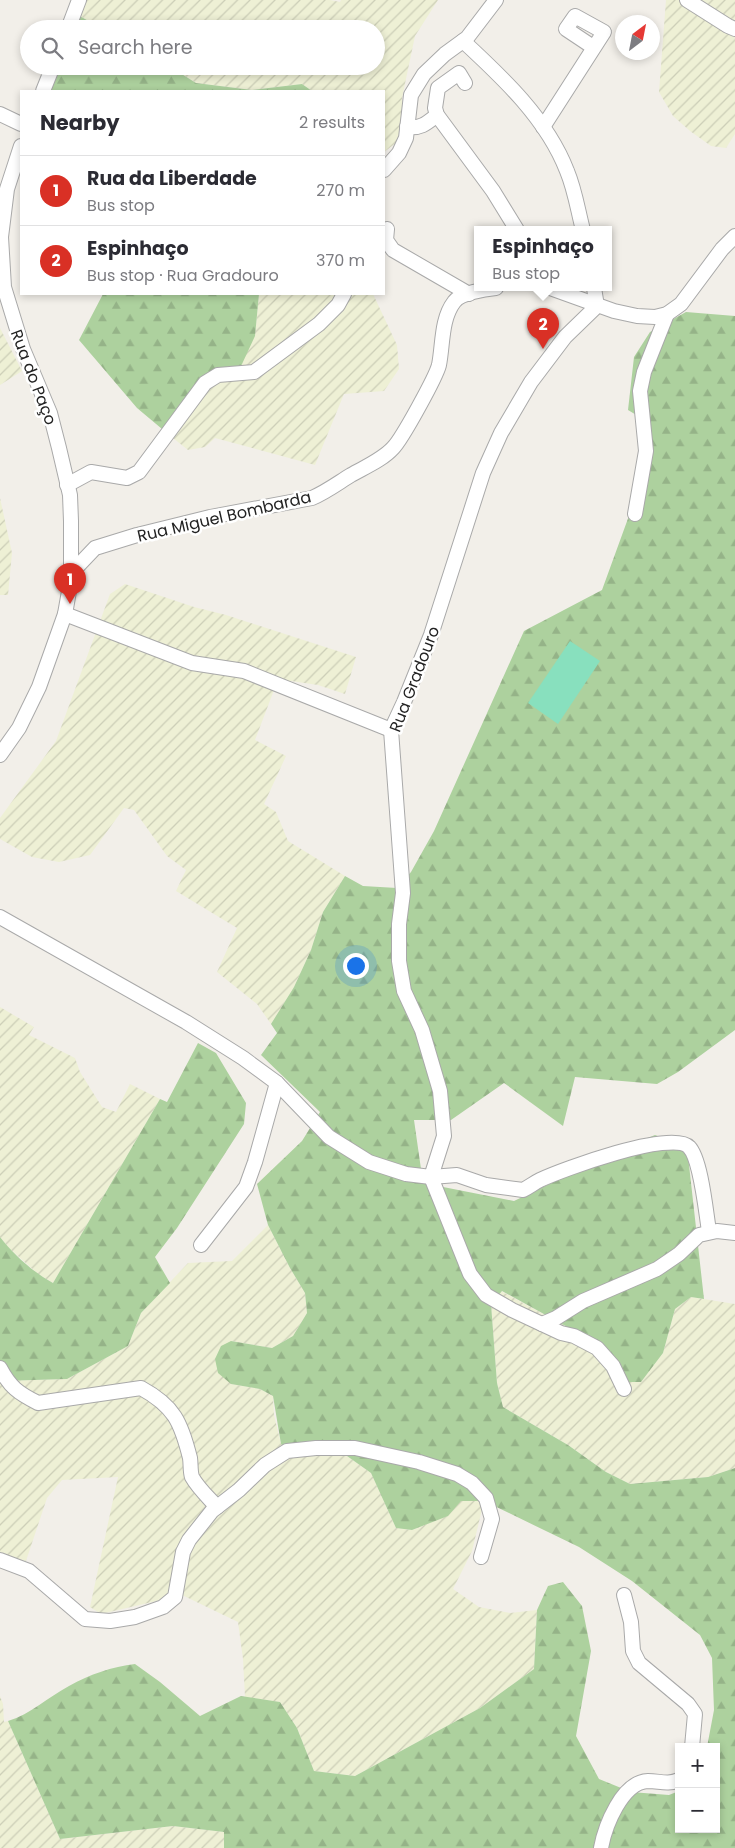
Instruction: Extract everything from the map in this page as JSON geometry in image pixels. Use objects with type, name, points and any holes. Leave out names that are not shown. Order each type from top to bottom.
[{"type":"street","points":[[71,20],[79,0]]},
{"type":"street","points":[[385,169],[390,165],[406,138],[411,95],[424,74],[444,54],[467,38],[496,0]]},
{"type":"street","points":[[687,0],[735,29]]},
{"type":"street","points":[[463,41],[489,65],[535,115],[567,171],[582,226]]},
{"type":"street","points":[[542,127],[593,47]]},
{"type":"street","points":[[465,83],[459,73],[438,88],[435,108],[437,115],[493,191],[515,226]]},
{"type":"street","points":[[43,90],[49,75]]},
{"type":"street","points":[[0,114],[20,124]]},
{"type":"street","points":[[408,126],[416,128],[424,125],[437,115]]},
{"type":"street","name":"Rua do Paço","points":[[20,149],[7,189],[1,237],[4,287],[23,350],[50,413],[70,495],[71,580]]},
{"type":"street","points":[[387,229],[386,240],[393,250],[469,294]]},
{"type":"street","points":[[559,291],[581,298],[597,306],[637,316],[655,318],[667,314],[681,304],[722,249],[735,236]]},
{"type":"street","name":"Rua Miguel Bombarda","points":[[0,755],[19,728],[39,686],[65,614],[71,580],[75,569],[95,548],[137,535],[210,517],[312,498],[326,492],[384,455],[394,448],[402,436],[438,367],[448,312],[455,299],[475,291]]},
{"type":"street","points":[[594,291],[597,306]]},
{"type":"street","points":[[67,485],[91,472],[127,478],[139,472],[205,383],[218,375],[254,372],[319,324],[338,305],[343,295]]},
{"type":"street","name":"Rua Gradouro","points":[[431,1177],[444,1136],[440,1091],[422,1030],[404,991],[399,961],[399,924],[403,893],[391,730],[431,635],[483,473],[501,433],[531,382],[548,359],[565,337],[597,306]]},
{"type":"street","points":[[636,514],[646,451],[640,391],[644,372],[667,314]]},
{"type":"street","points":[[65,614],[192,663],[244,671],[391,730]]},
{"type":"street","points":[[0,917],[186,1022],[242,1058],[277,1083],[329,1138],[370,1162],[406,1174],[431,1177],[457,1176],[486,1185],[524,1190],[538,1181],[565,1169],[642,1145],[659,1142],[683,1143],[689,1147],[697,1163],[709,1232]]},
{"type":"street","points":[[201,1245],[246,1187],[277,1083]]},
{"type":"street","points":[[431,1177],[470,1274],[486,1295],[560,1333],[574,1336],[597,1348],[614,1366],[624,1389]]},
{"type":"street","points":[[542,1324],[556,1318],[583,1301],[657,1269],[679,1254],[699,1235],[709,1232],[735,1233]]},
{"type":"street","points":[[0,1368],[8,1383],[26,1397],[38,1402],[141,1388],[152,1394],[167,1406],[179,1422],[190,1460],[192,1476],[205,1495],[217,1507]]},
{"type":"street","points":[[0,1560],[29,1571],[85,1619],[110,1621],[135,1617],[162,1608],[175,1598],[183,1552],[189,1540],[217,1507],[239,1490],[265,1465],[287,1451],[316,1448],[355,1448],[419,1462],[456,1474],[472,1483],[486,1498],[492,1519],[481,1557]]},
{"type":"street","points":[[624,1595],[631,1622],[633,1651],[639,1663],[688,1704],[695,1714],[692,1743]]},
{"type":"street","points":[[600,1848],[604,1831],[630,1786],[646,1781],[670,1784],[675,1782]]},
{"type":"green space","points":[[83,0],[330,0],[340,2],[341,0],[438,0],[415,36],[402,98],[404,137],[385,151],[385,90],[311,90],[302,84],[252,90],[196,83],[183,75],[385,75],[385,20],[87,20],[76,14]]},
{"type":"green space","points":[[666,0],[735,0],[735,134],[726,148],[711,146],[690,131],[673,116],[659,92]]},
{"type":"green space","points":[[76,14],[87,20],[74,20]]},
{"type":"green space","points":[[48,75],[183,75],[196,83],[252,90],[41,90]]},
{"type":"green space","points":[[302,84],[311,90],[252,90]]},
{"type":"green space","points":[[102,295],[259,295],[255,336],[236,377],[210,373],[168,434],[137,408],[79,340]]},
{"type":"green space","points":[[259,295],[373,295],[397,345],[399,369],[384,391],[344,394],[315,465],[215,438],[205,447],[188,450],[168,434],[255,336]]},
{"type":"green space","points":[[686,312],[735,316],[735,1030],[678,1072],[657,1084],[575,1077],[563,1126],[504,1083],[451,1120],[414,1120],[423,1183],[514,1201],[655,1135],[687,1147],[704,1299],[691,1297],[675,1309],[663,1353],[641,1382],[622,1382],[582,1335],[502,1291],[491,1304],[497,1383],[503,1407],[568,1445],[606,1472],[630,1484],[708,1477],[735,1468],[735,1848],[224,1848],[224,1832],[173,1826],[60,1839],[8,1721],[32,1710],[61,1690],[101,1672],[135,1664],[160,1682],[200,1716],[241,1696],[280,1702],[297,1728],[314,1771],[355,1776],[480,1708],[534,1669],[537,1610],[548,1586],[563,1582],[582,1606],[591,1651],[576,1736],[599,1779],[631,1792],[669,1795],[675,1793],[675,1833],[720,1833],[720,1743],[708,1743],[714,1710],[712,1658],[700,1635],[632,1581],[579,1547],[484,1501],[461,1501],[448,1516],[412,1530],[396,1528],[371,1473],[347,1456],[328,1450],[291,1453],[281,1444],[273,1396],[260,1389],[231,1384],[218,1373],[215,1359],[221,1346],[231,1341],[272,1348],[293,1336],[307,1313],[305,1293],[268,1225],[257,1184],[302,1141],[320,1112],[261,1055],[277,1033],[271,1024],[294,987],[311,950],[323,912],[345,876],[363,886],[397,888],[411,872],[434,831],[524,631],[602,590],[630,513],[643,419],[628,410],[634,357],[650,332]]},
{"type":"green space","points":[[0,328],[22,371],[0,385]]},
{"type":"green space","points":[[0,498],[12,553],[8,595],[0,595]]},
{"type":"green space","points":[[125,584],[356,657],[345,694],[318,685],[291,681],[274,690],[255,740],[286,756],[264,804],[276,812],[288,841],[345,876],[323,912],[311,950],[294,987],[271,1024],[257,1004],[217,972],[237,928],[176,891],[186,870],[167,856],[134,810],[124,808],[90,855],[59,862],[32,857],[0,839],[0,818],[56,741],[110,594]]},
{"type":"green space","points":[[570,641],[600,661],[558,724],[528,703]]},
{"type":"green space","points":[[0,1007],[34,1027],[29,1035],[75,1058],[80,1072],[102,1107],[116,1112],[130,1084],[160,1099],[53,1283],[38,1274],[9,1248],[0,1237]]},
{"type":"green space","points":[[198,1043],[216,1053],[246,1103],[244,1124],[177,1228],[155,1257],[170,1283],[141,1313],[128,1346],[67,1379],[0,1381],[0,1237],[24,1263],[53,1283],[160,1099],[167,1102]]},
{"type":"green space","points":[[268,1225],[305,1293],[307,1313],[293,1336],[272,1348],[231,1341],[231,1384],[260,1389],[273,1396],[274,1415],[281,1444],[328,1450],[347,1456],[371,1473],[396,1528],[412,1530],[447,1516],[460,1501],[484,1501],[472,1551],[453,1589],[479,1607],[510,1613],[537,1610],[534,1669],[480,1708],[355,1776],[314,1771],[297,1728],[280,1702],[245,1697],[243,1659],[238,1622],[182,1595],[101,1614],[90,1607],[118,1477],[62,1480],[47,1498],[26,1561],[0,1557],[0,1381],[67,1379],[128,1346],[141,1313],[188,1263],[232,1261]]},
{"type":"green space","points":[[501,1291],[582,1335],[622,1382],[641,1382],[663,1353],[675,1309],[691,1297],[735,1304],[735,1468],[708,1477],[630,1484],[606,1472],[568,1445],[503,1407],[497,1383],[491,1304]]},
{"type":"green space","points":[[0,1696],[3,1704],[4,1722],[8,1721],[60,1839],[173,1826],[224,1832],[224,1848],[0,1848]]},
{"type":"place","name":"Espinhaço","points":[[543,349]]},
{"type":"place","name":"Rua da Liberdade","points":[[70,604]]}]
